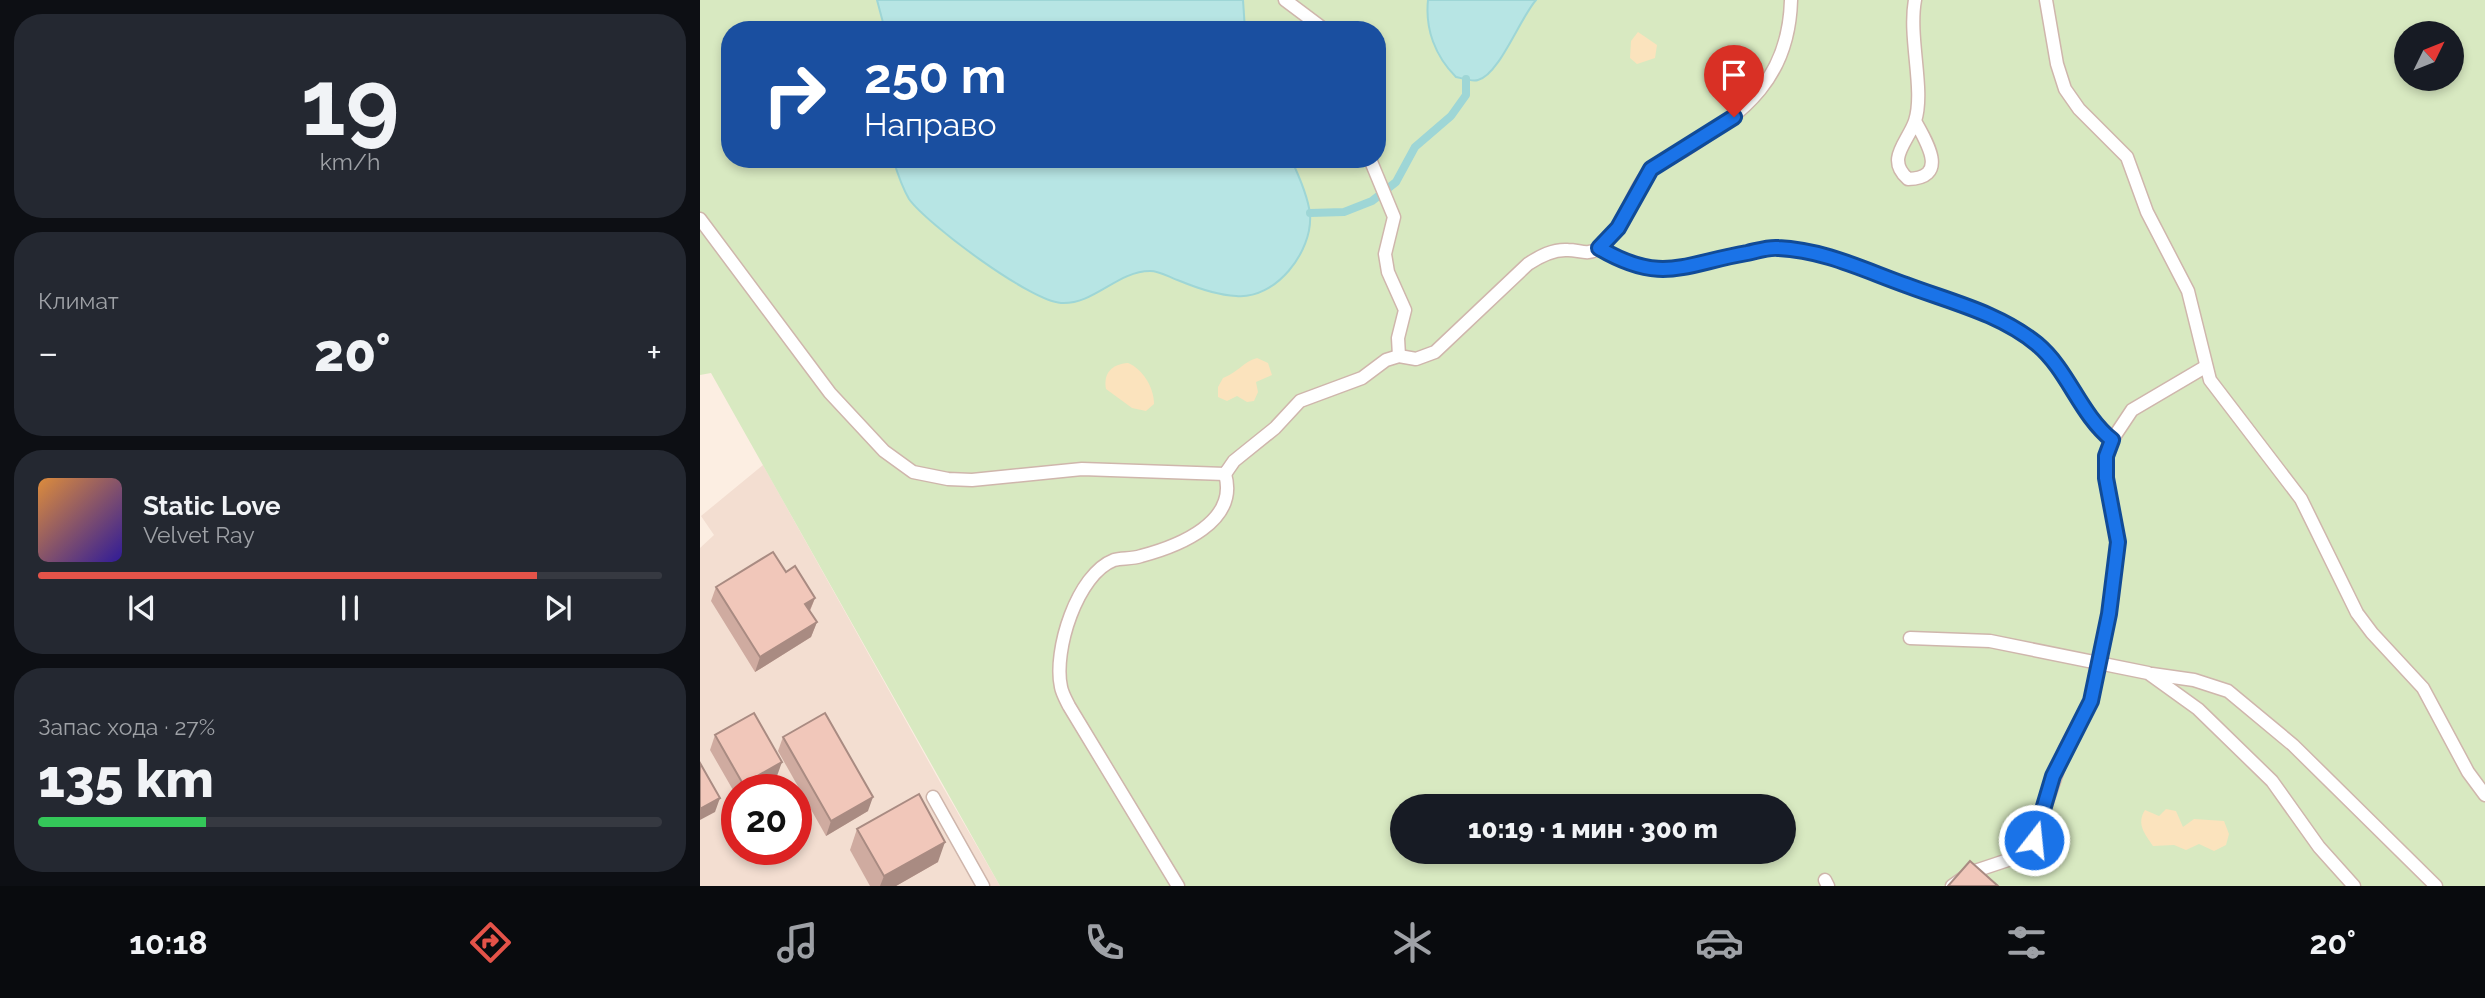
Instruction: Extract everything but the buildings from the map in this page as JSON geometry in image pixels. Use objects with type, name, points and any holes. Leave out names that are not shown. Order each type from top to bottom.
[{"type":"lane","points":[[1285,0],[1313,21]]},
{"type":"lane","points":[[1178,886],[1069,706],[1061,688],[1060,649],[1080,594],[1090,579],[1114,561],[1141,556],[1172,545],[1215,520],[1224,508],[1229,491],[1225,474],[1234,461],[1275,428],[1300,401],[1362,378],[1386,360],[1399,356],[1416,359],[1435,352],[1528,264],[1541,256],[1568,250],[1590,253],[1599,248],[1618,228],[1651,169],[1721,127],[1746,108],[1761,91],[1778,64],[1786,40],[1791,0]]},
{"type":"lane","points":[[1915,0],[1911,24],[1917,96],[1915,121]]},
{"type":"lane","points":[[2046,0],[2057,64],[2065,89],[2079,109],[2127,157],[2147,212],[2188,291],[2197,317],[2205,367],[2218,391],[2301,499],[2357,613],[2423,688],[2450,741],[2485,795]]},
{"type":"lane","points":[[1374,168],[1394,217],[1385,254],[1388,272],[1405,310],[1398,338],[1399,356]]},
{"type":"lane","points":[[700,219],[830,393],[884,451],[913,472],[948,480],[1082,469],[1225,474]]},
{"type":"lane","points":[[1599,248],[1620,261],[1649,270],[1682,270],[1775,248],[1810,251],[1973,309],[2005,322],[2038,345],[2067,377],[2083,410],[2112,440]]},
{"type":"lane","points":[[1952,886],[1972,872],[2026,854],[2034,840],[2065,749],[2091,701],[2109,614],[2118,542],[2106,478],[2106,456],[2112,440],[2132,410],[2205,367]]},
{"type":"lane","points":[[1910,638],[1990,641],[2194,680],[2228,691],[2293,745],[2436,886]]},
{"type":"lane","points":[[2148,673],[2198,709],[2272,781],[2319,847],[2354,886]]},
{"type":"lane","points":[[933,797],[983,886]]},
{"type":"shaded area","points":[[763,465],[1000,886],[700,886],[700,548],[714,535],[701,516]]},
{"type":"green space","points":[[700,0],[2485,0],[2485,886],[1000,886],[711,373],[700,375]]},
{"type":"sand","points":[[1638,32],[1657,45],[1655,58],[1637,64],[1630,58],[1631,41]]},
{"type":"sand","points":[[1257,358],[1268,363],[1272,375],[1256,382],[1258,392],[1254,401],[1247,402],[1237,396],[1227,401],[1218,397],[1218,387],[1223,378]]},
{"type":"sand","points":[[1128,363],[1143,374],[1152,392],[1154,404],[1146,411],[1132,408],[1106,389],[1106,378],[1110,370],[1117,365]]},
{"type":"sand","points":[[2166,809],[2176,811],[2183,827],[2194,819],[2224,821],[2229,834],[2226,845],[2214,851],[2199,844],[2186,850],[2174,845],[2153,846],[2143,829],[2142,815],[2145,810],[2159,816]]},
{"type":"water","points":[[877,0],[1243,0],[1244,21],[883,21]]},
{"type":"water","points":[[1428,0],[1536,0],[1494,68],[1486,76],[1473,81],[1456,77],[1437,51],[1428,21]]},
{"type":"water","points":[[896,168],[1295,168],[1307,200],[1309,229],[1298,258],[1289,271],[1264,290],[1250,295],[1215,293],[1150,271],[1127,276],[1084,299],[1061,303],[1027,289],[980,260],[919,211],[902,184]]},
{"type":"waterway","points":[[1310,213],[1344,212],[1372,201],[1396,182],[1415,147],[1451,116],[1466,95],[1466,79]]},
{"type":"route","points":[[1734,117],[1651,169],[1618,228],[1599,248],[1620,261],[1649,270],[1682,270],[1732,255],[1775,248],[1810,251],[1973,309],[2005,322],[2038,345],[2067,377],[2083,410],[2112,440],[2106,456],[2106,478],[2118,542],[2109,614],[2091,701],[2053,776],[2034,840]]}]
